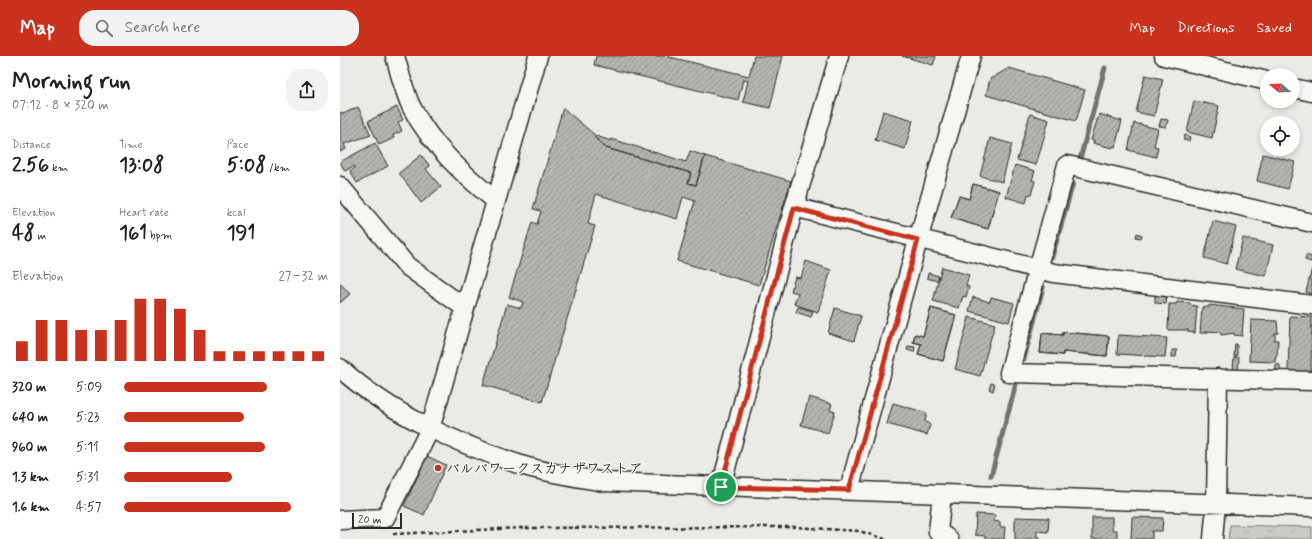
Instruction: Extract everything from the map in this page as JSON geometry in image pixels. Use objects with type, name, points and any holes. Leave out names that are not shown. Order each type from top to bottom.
[{"type":"street","points":[[394,56],[412,108],[434,142],[463,175],[496,202]]},
{"type":"street","points":[[340,520],[386,518],[430,429],[538,56]]},
{"type":"street","points":[[721,487],[794,208],[839,56]]},
{"type":"street","points":[[849,490],[918,240],[971,56]]},
{"type":"street","points":[[1164,56],[1260,79]]},
{"type":"street","points":[[1300,89],[1312,92]]},
{"type":"street","points":[[1312,223],[1067,165],[1009,373],[1312,381]]},
{"type":"street","points":[[340,186],[407,266],[465,308]]},
{"type":"street","points":[[794,208],[1054,273],[1312,305]]},
{"type":"street","points":[[340,368],[361,387],[430,429],[522,465],[604,482],[1312,507]]},
{"type":"street","points":[[1213,539],[1216,504],[1218,378]]},
{"type":"street","points":[[942,494],[938,532],[949,539]]},
{"type":"path","points":[[387,534],[520,528],[794,527],[859,531],[885,539]]},
{"type":"green space","points":[[1230,525],[1312,527],[1312,539],[1228,539]]},
{"type":"building","points":[[596,56],[665,56],[749,76],[754,56],[783,56],[770,108],[743,102],[748,81],[743,80],[738,100],[594,65]]},
{"type":"building","points":[[902,56],[936,56],[933,65]]},
{"type":"building","points":[[1009,68],[1085,90],[1076,121],[986,95],[990,79]]},
{"type":"building","points":[[1145,75],[1163,79],[1154,116],[1136,112]]},
{"type":"building","points":[[1194,101],[1219,106],[1212,138],[1187,132]]},
{"type":"building","points":[[358,107],[371,135],[344,144],[346,149],[340,152],[340,113],[342,112],[343,114]]},
{"type":"building","points":[[397,107],[403,120],[398,122],[402,131],[393,135],[394,138],[379,145],[368,121]]},
{"type":"building","points":[[563,108],[596,136],[594,137],[606,148],[691,173],[688,183],[696,185],[705,156],[791,181],[759,285],[677,261],[695,201],[683,197],[677,219],[596,194],[588,224],[595,226],[542,402],[483,385],[507,304],[521,308],[523,302],[509,297],[532,222],[537,224],[541,211],[533,209]]},
{"type":"building","points":[[883,111],[913,120],[905,149],[875,140]]},
{"type":"building","points":[[1030,114],[1049,120],[1036,165],[1017,160]]},
{"type":"building","points":[[1099,114],[1122,121],[1115,147],[1113,146],[1112,148],[1093,143],[1094,140],[1091,140]]},
{"type":"building","points":[[1161,119],[1168,120],[1166,127],[1159,126]]},
{"type":"building","points":[[1134,123],[1158,129],[1154,146],[1158,147],[1156,157],[1128,150]]},
{"type":"building","points":[[1185,135],[1190,137],[1189,141],[1183,140]]},
{"type":"building","points":[[596,136],[611,141],[611,139],[686,162],[690,151],[705,156],[696,185],[688,183],[691,173],[606,148],[594,137]]},
{"type":"building","points":[[990,138],[1012,144],[1002,182],[980,176]]},
{"type":"building","points":[[375,143],[388,166],[357,183],[350,171],[355,168],[354,166],[345,171],[340,162]]},
{"type":"building","points":[[421,155],[430,166],[426,169],[441,187],[421,203],[399,173]]},
{"type":"building","points":[[1263,156],[1271,156],[1295,162],[1288,189],[1257,181]]},
{"type":"building","points":[[1015,165],[1035,171],[1032,180],[1035,181],[1031,195],[1028,194],[1026,203],[1006,197]]},
{"type":"building","points":[[973,184],[999,191],[988,229],[951,218],[959,196],[969,199]]},
{"type":"building","points":[[973,184],[999,191],[988,229],[951,218],[959,196],[969,199]]},
{"type":"building","points":[[1213,221],[1236,227],[1227,264],[1204,258]]},
{"type":"building","points":[[1137,233],[1142,235],[1141,238],[1136,237]]},
{"type":"building","points":[[1243,238],[1273,245],[1266,276],[1235,269]]},
{"type":"building","points":[[1306,255],[1312,257],[1311,262],[1305,260]]},
{"type":"building","points":[[806,261],[831,270],[818,312],[794,304],[798,293],[791,291],[795,277],[801,278]]},
{"type":"building","points":[[942,267],[969,275],[966,286],[969,287],[966,297],[963,296],[959,308],[933,301]]},
{"type":"building","points":[[1312,268],[1312,294],[1306,292]]},
{"type":"building","points":[[928,273],[939,276],[937,281],[927,278]]},
{"type":"building","points":[[340,283],[350,294],[340,303]]},
{"type":"building","points":[[1155,294],[1167,295],[1166,304],[1155,303]]},
{"type":"building","points":[[973,297],[990,302],[991,297],[1014,303],[1009,322],[969,311]]},
{"type":"building","points":[[1177,302],[1190,303],[1190,305],[1197,306],[1195,333],[1188,332],[1188,330],[1168,330],[1169,304],[1176,304]]},
{"type":"building","points":[[1209,305],[1244,309],[1242,336],[1234,335],[1234,333],[1221,335],[1221,332],[1207,331],[1207,333],[1200,333],[1202,307],[1209,307]]},
{"type":"building","points":[[798,307],[813,311],[811,317],[796,312]]},
{"type":"building","points":[[835,308],[861,316],[854,341],[828,333]]},
{"type":"building","points":[[931,308],[956,315],[943,361],[918,354],[921,344],[913,342],[915,334],[923,336]]},
{"type":"building","points":[[931,308],[956,315],[943,361],[918,354],[921,344],[913,342],[915,334],[923,336]]},
{"type":"building","points":[[1290,316],[1312,317],[1311,372],[1288,371]]},
{"type":"building","points":[[969,317],[995,324],[980,376],[955,369]]},
{"type":"building","points":[[1251,320],[1277,321],[1278,333],[1275,333],[1275,340],[1278,340],[1275,362],[1249,361]]},
{"type":"building","points":[[1063,332],[1109,336],[1107,356],[1063,352],[1063,355],[1040,353],[1042,333],[1063,335]]},
{"type":"building","points":[[1063,332],[1109,336],[1107,356],[1063,352],[1063,355],[1040,353],[1042,333],[1063,335]]},
{"type":"building","points":[[1118,335],[1167,338],[1165,357],[1117,354]]},
{"type":"building","points":[[1235,344],[1237,344],[1237,356],[1234,356]]},
{"type":"building","points":[[908,346],[915,347],[914,352],[907,350]]},
{"type":"building","points":[[1172,350],[1177,350],[1176,357],[1172,357]]},
{"type":"building","points":[[1234,357],[1239,358],[1238,371],[1233,370]]},
{"type":"building","points":[[1276,364],[1280,365],[1280,371],[1276,371]]},
{"type":"building","points":[[991,383],[995,384],[993,391],[989,389]]},
{"type":"building","points":[[809,397],[832,404],[830,410],[835,412],[828,433],[801,425]]},
{"type":"building","points":[[893,403],[927,413],[925,421],[930,425],[927,435],[887,424]]},
{"type":"building","points":[[427,456],[446,465],[424,515],[404,506]]},
{"type":"building","points":[[976,514],[995,515],[994,521],[1000,522],[1000,527],[1005,527],[1004,539],[985,539],[985,536],[975,535]]},
{"type":"building","points":[[1015,517],[1049,518],[1048,532],[1037,531],[1037,537],[1040,537],[1040,539],[1015,539]]},
{"type":"building","points":[[1092,517],[1112,517],[1112,530],[1117,530],[1117,539],[1092,539]]},
{"type":"building","points":[[1132,517],[1163,518],[1162,531],[1152,531],[1152,539],[1131,539]]},
{"type":"waterway","points":[[1080,159],[1105,68]]},
{"type":"waterway","points":[[1052,257],[1073,183]]},
{"type":"waterway","points":[[1024,359],[1043,287]]},
{"type":"waterway","points":[[991,476],[1016,384]]},
{"type":"place","name":"バルバワークスカナザワストア","points":[[438,468]]},
{"type":"route","points":[[794,208],[918,240],[849,490],[721,487],[794,208]]}]
